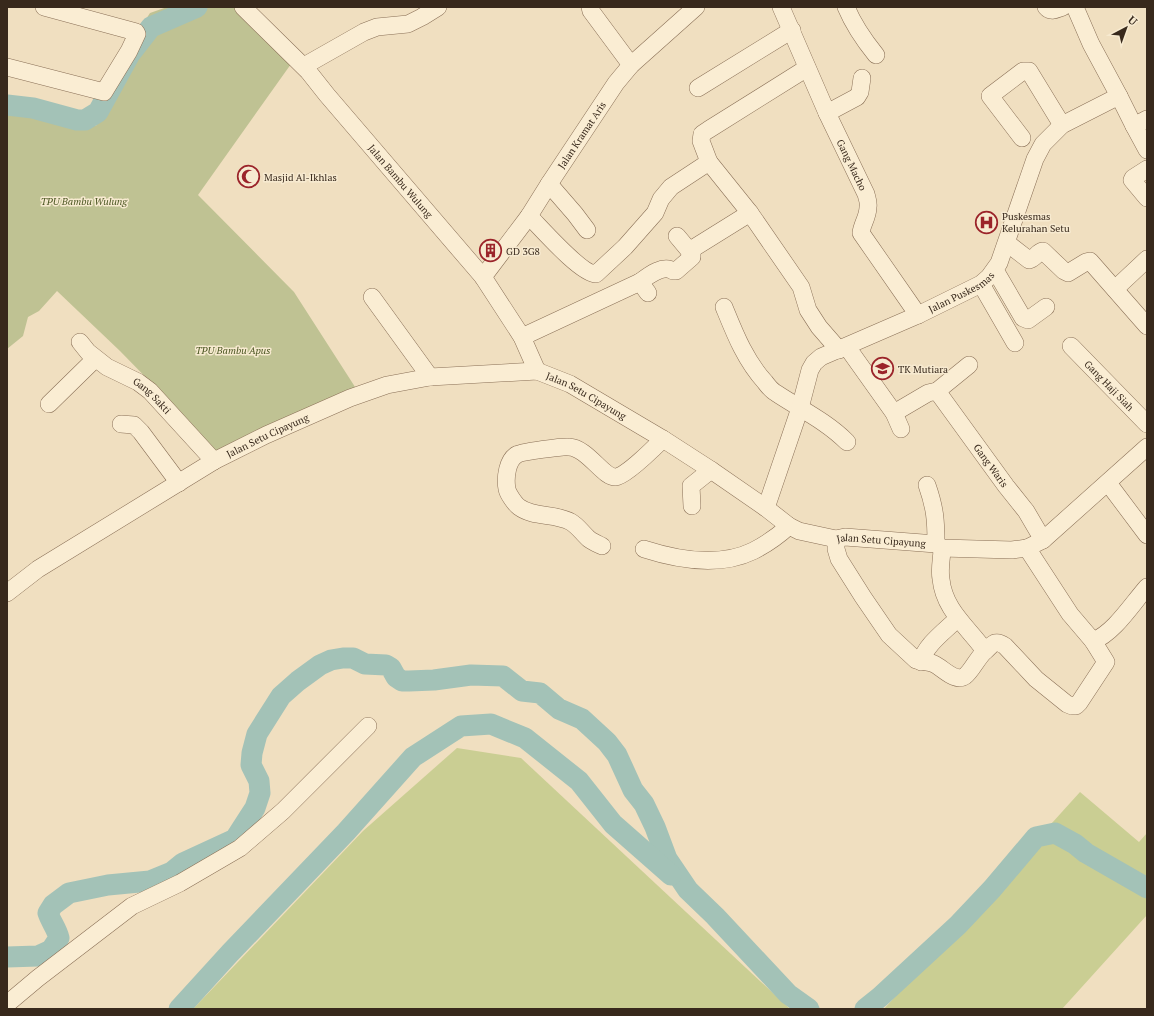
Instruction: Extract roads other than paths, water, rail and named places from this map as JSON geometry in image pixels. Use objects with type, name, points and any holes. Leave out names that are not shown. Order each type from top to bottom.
[{"type":"street","points":[[7,67],[104,92],[129,51],[137,34],[136,32],[44,7]]},
{"type":"street","points":[[304,66],[364,32],[377,27],[408,24],[438,7]]},
{"type":"street","points":[[590,7],[591,11],[631,65]]},
{"type":"street","name":"Jalan Kramat Aris","points":[[483,277],[529,216],[616,83],[631,65],[696,7]]},
{"type":"street","name":"Gang Macho","points":[[781,7],[827,113],[866,194],[869,206],[862,225],[861,233],[918,315]]},
{"type":"street","points":[[846,7],[861,38],[876,55]]},
{"type":"street","points":[[1046,7],[1047,9],[1053,11],[1063,7]]},
{"type":"street","points":[[1074,7],[1091,44],[1119,96],[1141,123],[1147,150]]},
{"type":"street","name":"Jalan Bambu Wulung","points":[[244,8],[304,66],[327,95],[483,277],[522,337],[537,371]]},
{"type":"street","points":[[698,88],[792,30]]},
{"type":"street","points":[[807,68],[702,134],[701,140],[709,162],[750,213],[801,287],[808,310],[819,326],[843,348],[894,413],[901,429]]},
{"type":"street","points":[[1022,138],[990,96],[1023,71],[1029,71],[1062,125]]},
{"type":"street","points":[[827,113],[857,97],[860,92],[862,78]]},
{"type":"street","name":"Jalan Puskesmas","points":[[766,508],[800,408],[812,366],[817,360],[918,315],[981,284],[995,270],[999,263],[1035,159],[1044,144],[1062,125],[1119,96]]},
{"type":"street","points":[[529,216],[572,258],[588,271],[596,274],[625,247],[655,213],[660,199],[671,187],[709,162]]},
{"type":"street","points":[[1147,169],[1132,180],[1147,198]]},
{"type":"street","points":[[549,184],[587,230]]},
{"type":"street","points":[[689,251],[750,213]]},
{"type":"street","points":[[522,337],[644,288],[653,274],[666,268],[676,271],[692,257],[692,254],[677,236]]},
{"type":"street","points":[[1006,243],[1029,260],[1032,260],[1043,251],[1068,273],[1090,261],[1147,326]]},
{"type":"street","points":[[1115,289],[1147,259]]},
{"type":"street","points":[[995,270],[1022,318],[1028,320],[1046,307]]},
{"type":"street","points":[[981,284],[1015,344]]},
{"type":"street","points":[[372,297],[430,377]]},
{"type":"street","points":[[724,307],[738,342],[756,372],[774,393],[830,427],[847,442]]},
{"type":"street","name":"Gang Sakti","points":[[80,342],[95,359],[107,367],[138,382],[150,391],[214,461]]},
{"type":"street","name":"Gang Haji Siah","points":[[1071,346],[1147,424]]},
{"type":"street","points":[[49,404],[95,359]]},
{"type":"street","points":[[894,413],[928,393],[937,391],[969,365]]},
{"type":"street","name":"Jalan Setu Cipayung","points":[[7,593],[38,569],[214,461],[279,428],[350,398],[387,385],[430,377],[537,371],[570,384],[663,439],[711,470],[766,508],[789,526],[799,531],[836,539],[845,537],[939,546],[1012,550],[1027,548],[1043,540],[1147,447]]},
{"type":"street","name":"Gang Waris","points":[[937,391],[1026,511],[1043,540]]},
{"type":"street","points":[[121,424],[134,426],[141,432],[179,483]]},
{"type":"street","points":[[602,546],[589,539],[572,522],[557,517],[533,513],[518,506],[507,490],[507,470],[509,462],[518,453],[569,447],[583,452],[608,475],[614,478],[626,473],[663,439]]},
{"type":"street","points":[[692,506],[691,486],[711,470]]},
{"type":"street","points":[[1108,483],[1147,535]]},
{"type":"street","points":[[927,485],[934,503],[939,546],[940,577],[943,591],[948,604],[957,619],[975,637],[985,651]]},
{"type":"street","points":[[644,549],[680,558],[701,561],[721,559],[739,556],[752,551],[774,539],[789,526]]},
{"type":"street","points":[[836,539],[836,549],[839,559],[846,572],[889,635],[916,660],[934,664],[955,678],[961,678],[967,675],[985,651],[996,642],[999,642],[1005,646],[1036,679],[1067,704],[1076,706],[1106,662],[1093,641],[1070,614],[1027,548]]},
{"type":"street","points":[[1093,641],[1110,632],[1147,587]]},
{"type":"street","points":[[921,662],[923,654],[931,644],[957,619]]},
{"type":"street","points":[[7,1004],[38,978],[132,906],[180,883],[240,848],[283,811],[368,726]]},
{"type":"waterway","points":[[7,105],[33,108],[77,120],[85,120],[98,112],[130,54],[151,27],[197,7]]},
{"type":"waterway","points":[[7,957],[38,956],[51,950],[59,938],[48,913],[53,905],[69,893],[108,885],[150,881],[172,872],[183,863],[235,839],[255,808],[260,793],[259,781],[251,765],[252,753],[257,734],[281,696],[320,665],[331,660],[353,658],[365,664],[386,665],[391,668],[396,677],[402,681],[434,680],[471,675],[503,676],[522,691],[540,693],[559,709],[582,719],[607,742],[617,755],[633,790],[644,804],[655,827],[667,859],[688,890],[715,916],[788,994],[809,1009]]},
{"type":"waterway","points":[[179,1009],[230,953],[346,832],[413,757],[461,726],[491,724],[525,738],[579,781],[613,824],[671,875]]},
{"type":"waterway","points":[[865,1009],[958,925],[992,889],[1036,837],[1055,833],[1075,844],[1086,853],[1147,888]]},
{"type":"place","name":"Masjid Al-Ikhlas","points":[[248,177]]},
{"type":"place","name":"Puskesmas Kelurahan Setu","points":[[987,222]]},
{"type":"place","name":"GD 3G8","points":[[491,251]]},
{"type":"place","name":"TK Mutiara","points":[[882,369]]},
{"type":"park label","name":"TPU Bambu Wulung","points":[[84,201]]},
{"type":"park label","name":"TPU Bambu Apus","points":[[233,350]]}]
